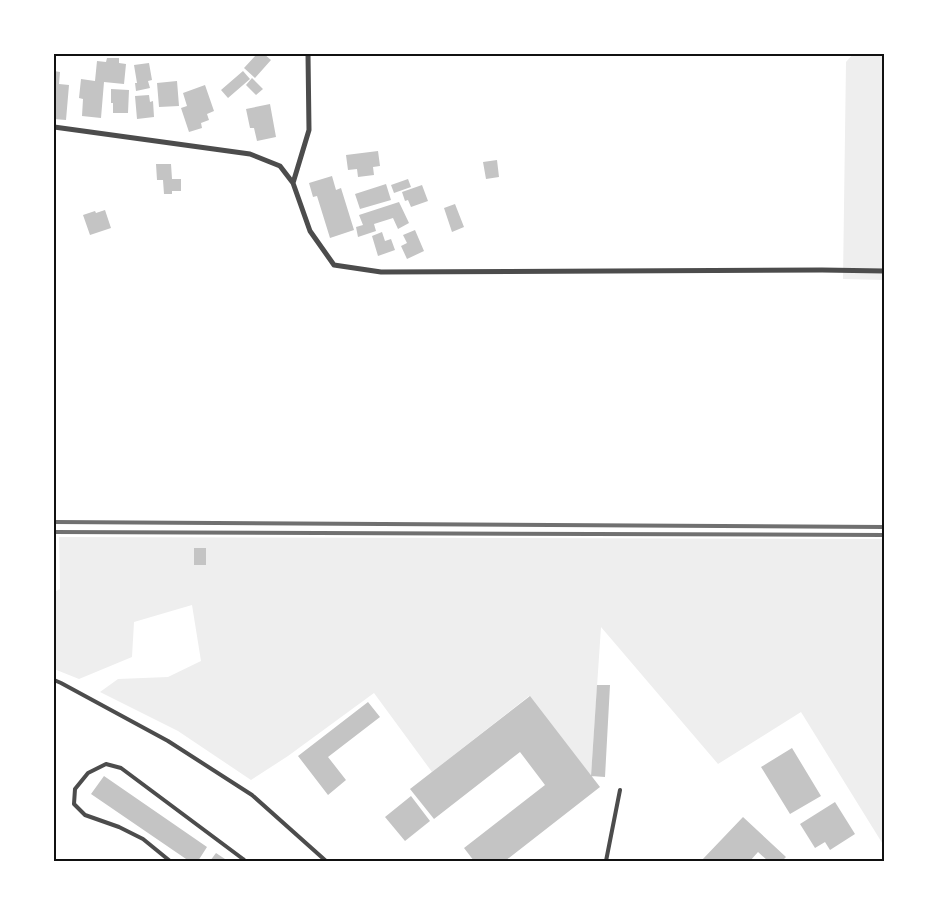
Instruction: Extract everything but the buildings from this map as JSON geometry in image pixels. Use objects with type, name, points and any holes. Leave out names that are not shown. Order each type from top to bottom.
[{"type":"street","points":[[293,183],[309,130],[308,54]]},
{"type":"street","points":[[54,127],[250,154],[280,166],[293,183],[310,231],[334,265],[381,272],[884,271]]},
{"type":"lane","points":[[54,680],[168,741],[252,795],[326,861]]},
{"type":"lane","points":[[170,861],[142,839],[119,827],[85,815],[74,804],[75,789],[88,773],[106,764],[121,768],[245,861]]},
{"type":"lane","points":[[606,861],[620,790]]},
{"type":"shaded area","points":[[853,54],[884,54],[884,280],[843,279],[846,62]]},
{"type":"shaded area","points":[[59,537],[884,539],[884,846],[801,712],[718,764],[601,627],[591,776],[529,696],[432,772],[374,693],[288,756],[251,780],[178,731],[100,692],[118,679],[168,677],[201,661],[192,605],[134,622],[132,657],[79,679],[54,669],[54,592],[60,589]]},
{"type":"railway","points":[[54,522],[884,527]]},
{"type":"railway","points":[[54,532],[884,535]]}]
